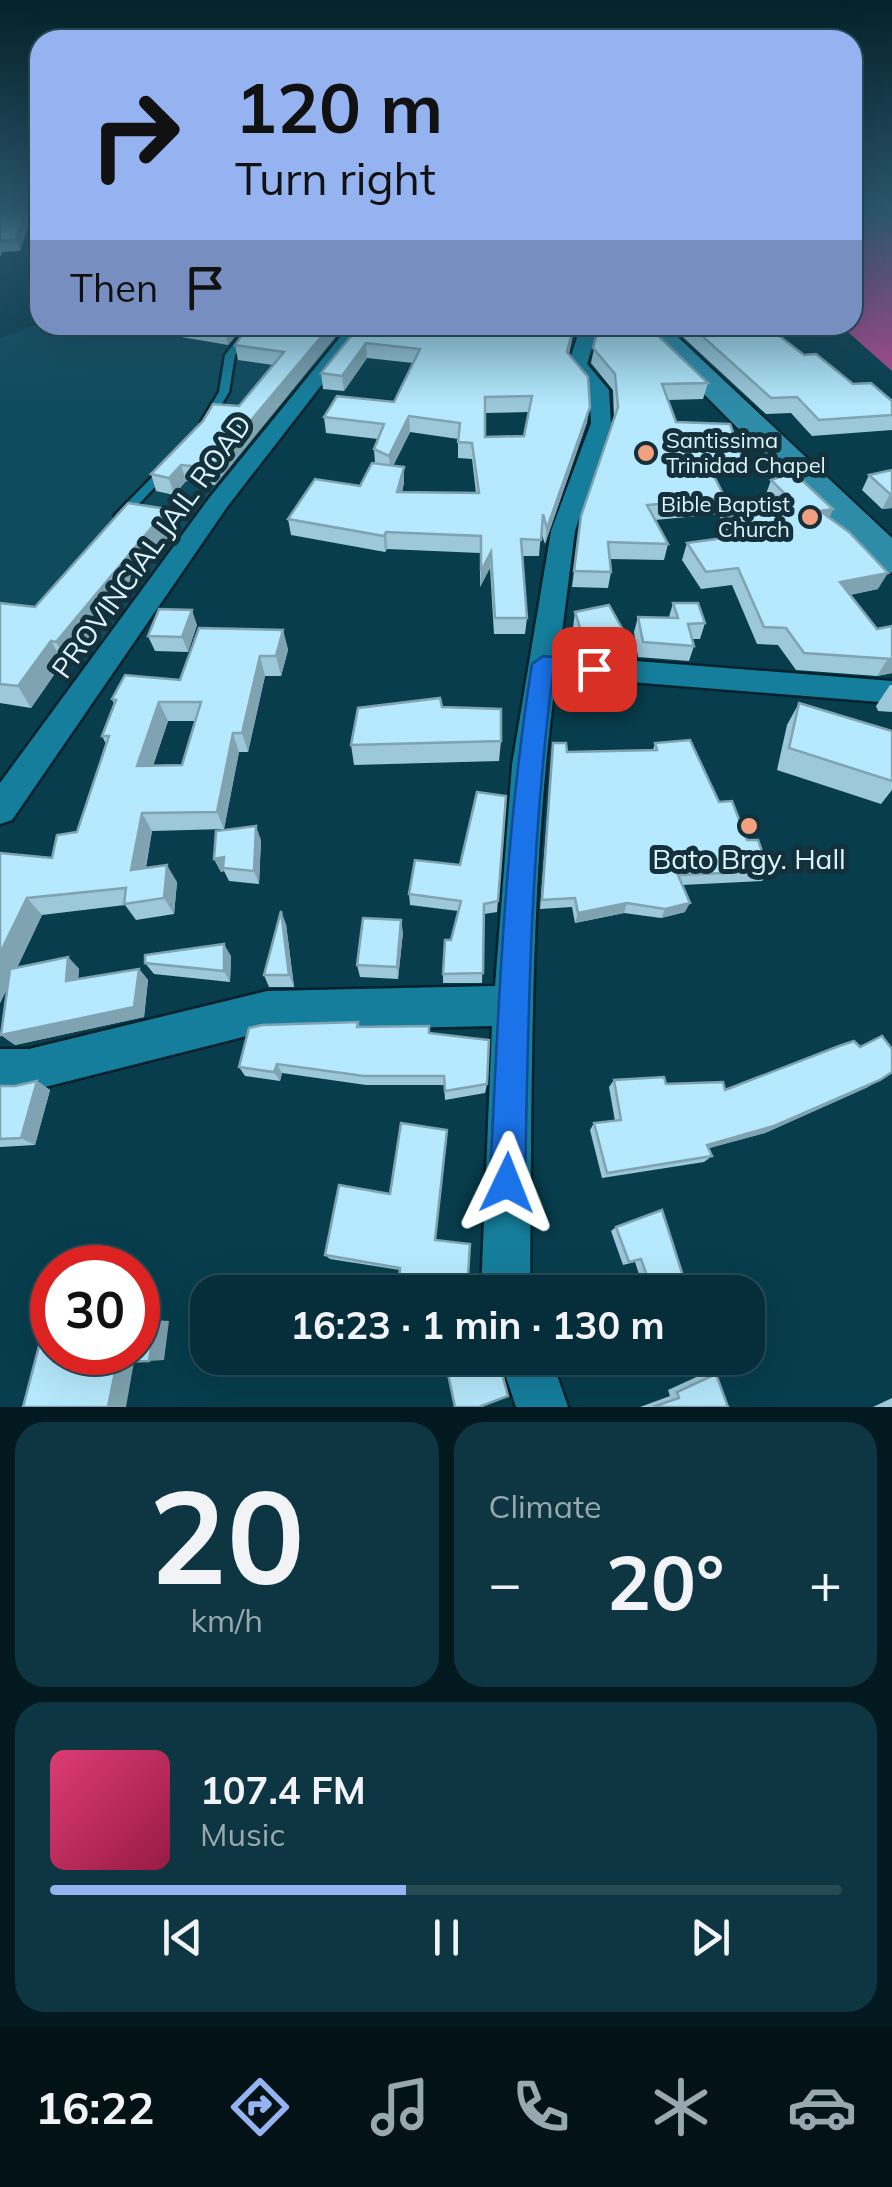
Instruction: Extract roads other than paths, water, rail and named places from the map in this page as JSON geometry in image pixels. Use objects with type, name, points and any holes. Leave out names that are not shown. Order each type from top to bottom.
[{"type":"main road","points":[[660,335],[892,560]]},
{"type":"street","name":"PROVINCIAL JAIL ROAD","points":[[0,810],[136,612],[291,404],[350,335]]},
{"type":"street","points":[[505,1275],[513,1006],[528,764],[563,531],[601,423],[599,390],[577,366],[584,335]]},
{"type":"street","points":[[543,664],[892,692]]},
{"type":"street","points":[[0,1070],[30,1070],[267,1011],[513,1006]]},
{"type":"street","points":[[532,1375],[542,1407]]},
{"type":"lane","points":[[200,432],[224,392],[230,355],[246,335]]},
{"type":"lane","points":[[110,528],[173,460]]},
{"type":"place","name":"Santissima Trinidad Chapel","points":[[646,453]]},
{"type":"place","name":"Bible Baptist Church","points":[[810,517]]},
{"type":"place","name":"Bato Brgy. Hall","points":[[749,826]]}]
